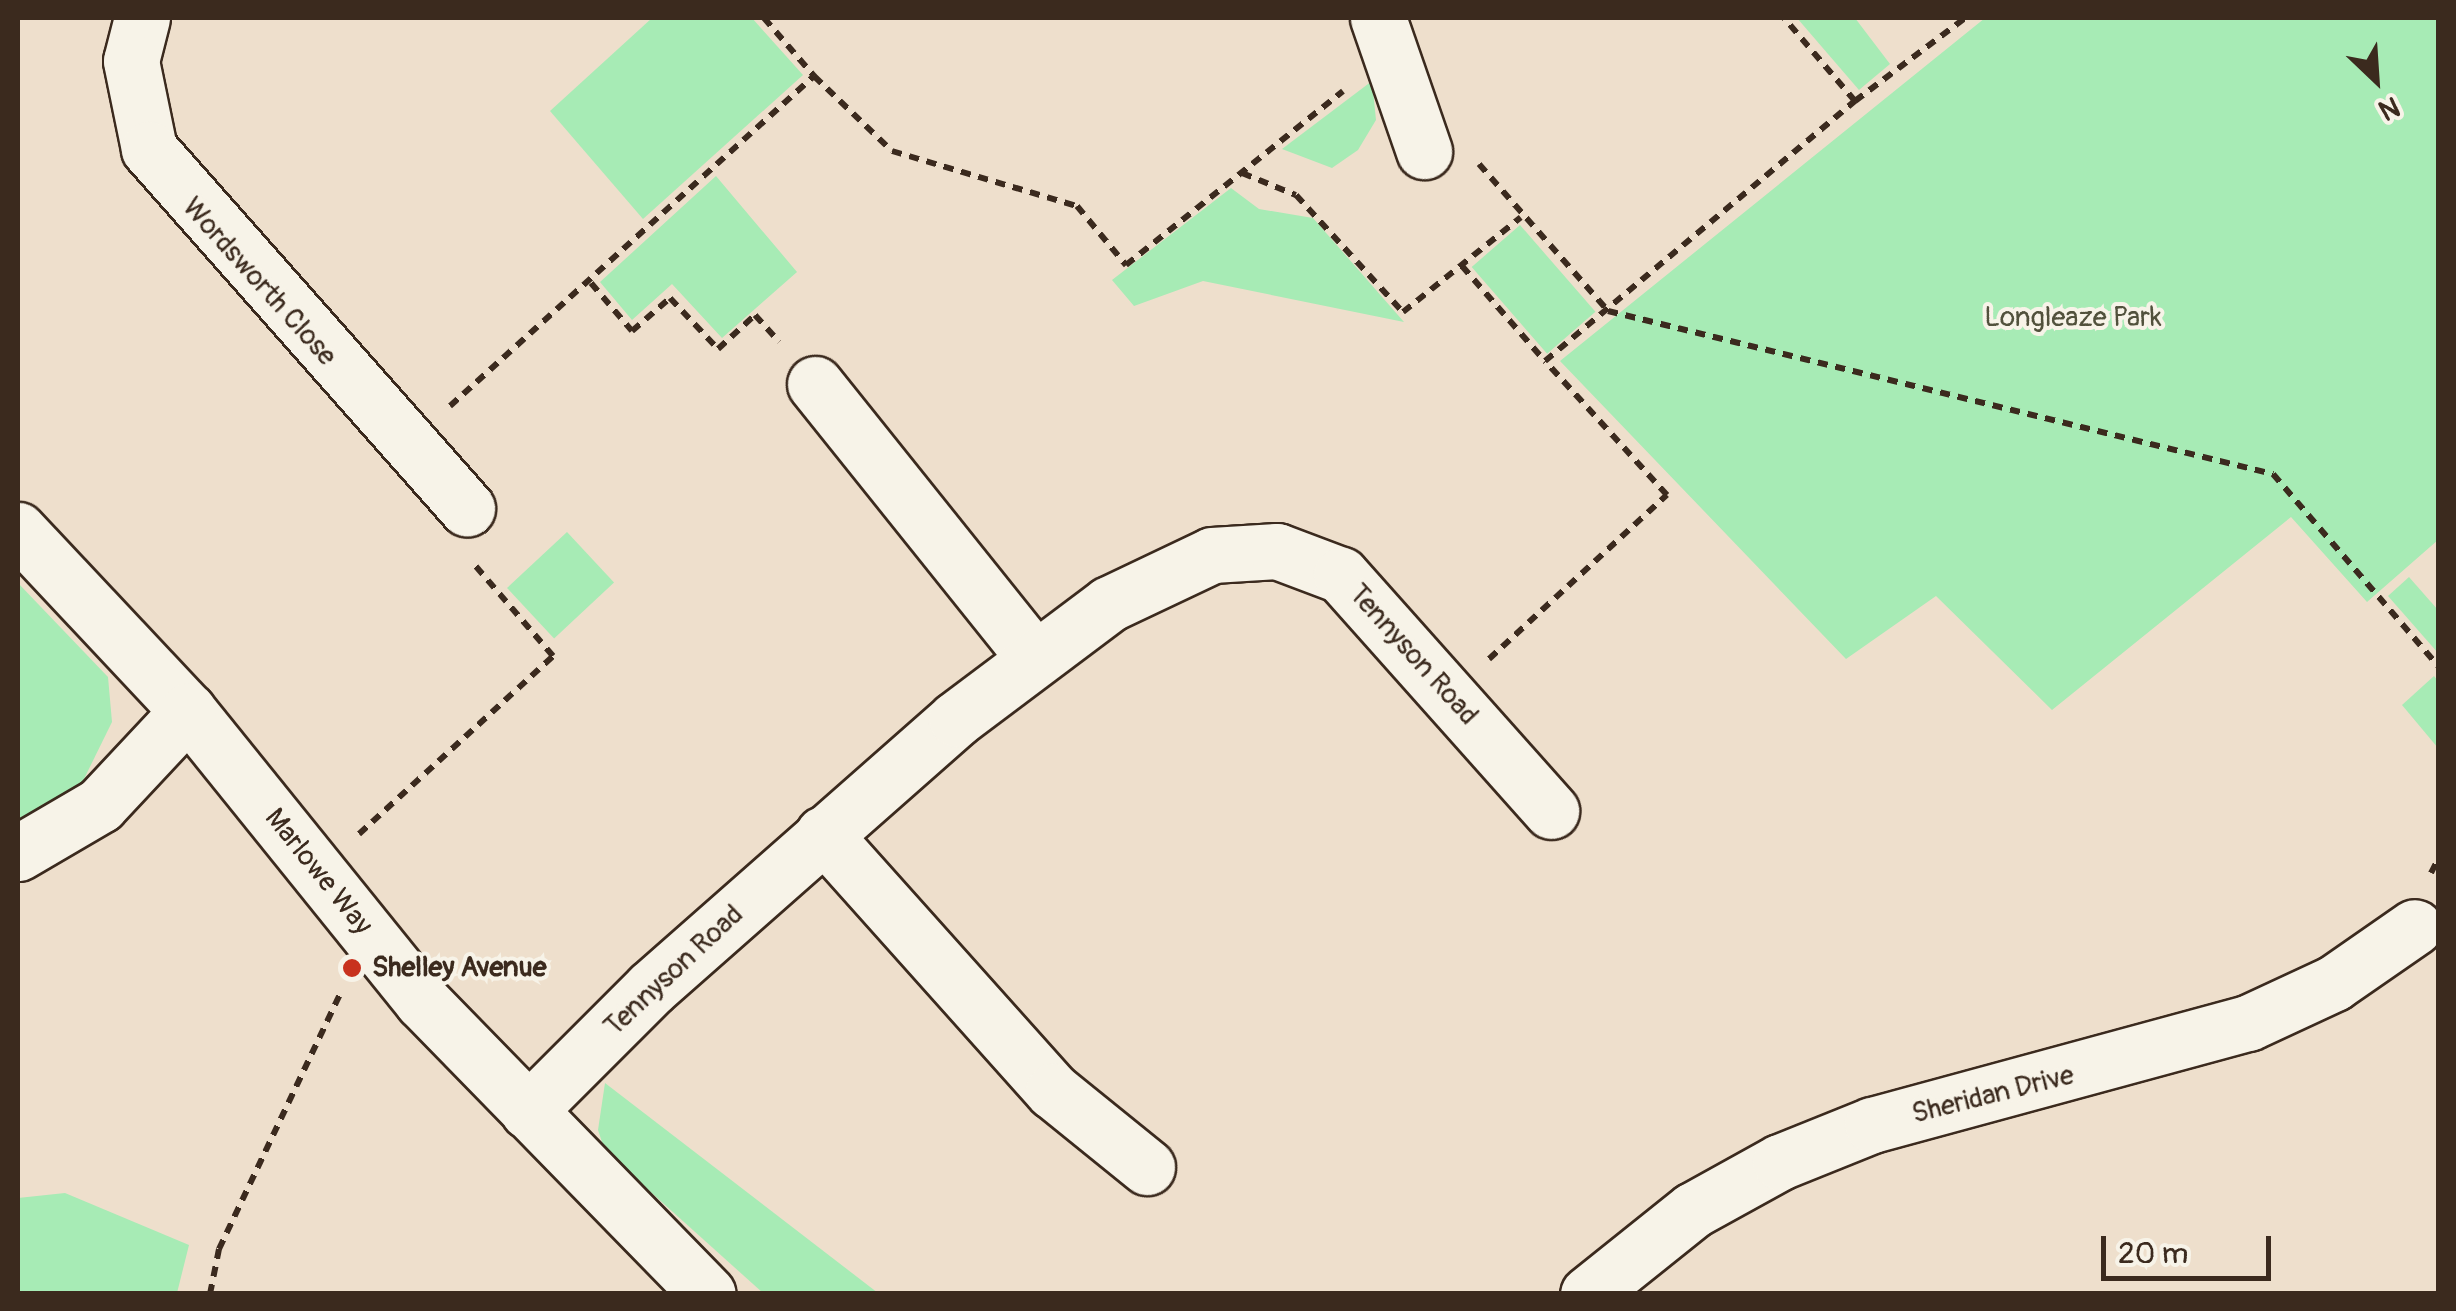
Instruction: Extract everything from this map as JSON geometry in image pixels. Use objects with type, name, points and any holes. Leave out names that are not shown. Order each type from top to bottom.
[{"type":"street","name":"Wordsworth Close","points":[[142,18],[131,61],[150,150],[467,509]]},
{"type":"street","points":[[1386,34],[1424,151]]},
{"type":"street","points":[[815,384],[1034,657]]},
{"type":"street","name":"Marlowe Way","points":[[18,530],[188,710],[368,934],[528,1111],[708,1294]]},
{"type":"street","name":"Tennyson Road","points":[[528,1111],[823,834],[1034,657],[1170,570],[1241,548],[1341,575],[1450,693],[1551,812]]},
{"type":"street","points":[[18,853],[100,805],[188,710]]},
{"type":"street","points":[[823,834],[1054,1091],[1146,1167]]},
{"type":"street","name":"Sheridan Drive","points":[[1588,1294],[1692,1210],[1780,1162],[1872,1125],[2248,1023],[2334,983],[2415,926]]},
{"type":"path","points":[[764,18],[814,76],[892,151],[1077,206],[1126,265],[1242,172],[1386,34]]},
{"type":"path","points":[[1784,18],[1855,101]]},
{"type":"path","points":[[1545,362],[1855,101],[1965,18]]},
{"type":"path","points":[[407,443],[591,283],[814,76]]},
{"type":"path","points":[[1242,172],[1296,194],[1403,312],[1520,217],[1608,311],[2273,474],[2438,666]]},
{"type":"path","points":[[1450,693],[1668,496],[1462,266]]},
{"type":"path","points":[[591,283],[632,331],[670,298],[718,348],[756,316],[815,384]]},
{"type":"path","points":[[318,872],[553,656],[474,573]]},
{"type":"path","points":[[210,1294],[219,1248],[368,934]]},
{"type":"green space","points":[[652,18],[752,18],[803,75],[643,219],[550,111]]},
{"type":"green space","points":[[1797,18],[1855,18],[1890,64],[1859,90]]},
{"type":"green space","name":"Longleaze Park","points":[[1985,18],[2438,18],[2438,540],[2367,602],[2291,517],[2052,710],[1936,596],[1846,659],[1560,361]]},
{"type":"green space","points":[[1372,81],[1376,120],[1358,150],[1332,168],[1282,149]]},
{"type":"green space","points":[[716,176],[797,272],[722,338],[672,284],[632,320],[600,282]]},
{"type":"green space","points":[[1231,188],[1259,209],[1313,218],[1404,322],[1203,281],[1134,306],[1112,280]]},
{"type":"green space","points":[[1520,225],[1595,312],[1547,354],[1472,267]]},
{"type":"green space","points":[[567,532],[614,582],[554,638],[507,588]]},
{"type":"green space","points":[[2409,577],[2438,610],[2438,653],[2388,596]]},
{"type":"green space","points":[[18,583],[108,677],[112,722],[82,783],[18,822]]},
{"type":"green space","points":[[2434,676],[2438,681],[2438,748],[2402,705]]},
{"type":"green space","points":[[605,1083],[878,1293],[763,1293],[605,1151],[598,1130]]},
{"type":"green space","points":[[65,1193],[189,1245],[177,1293],[18,1293],[18,1198]]},
{"type":"place","name":"Shelley Avenue","points":[[352,968]]}]
